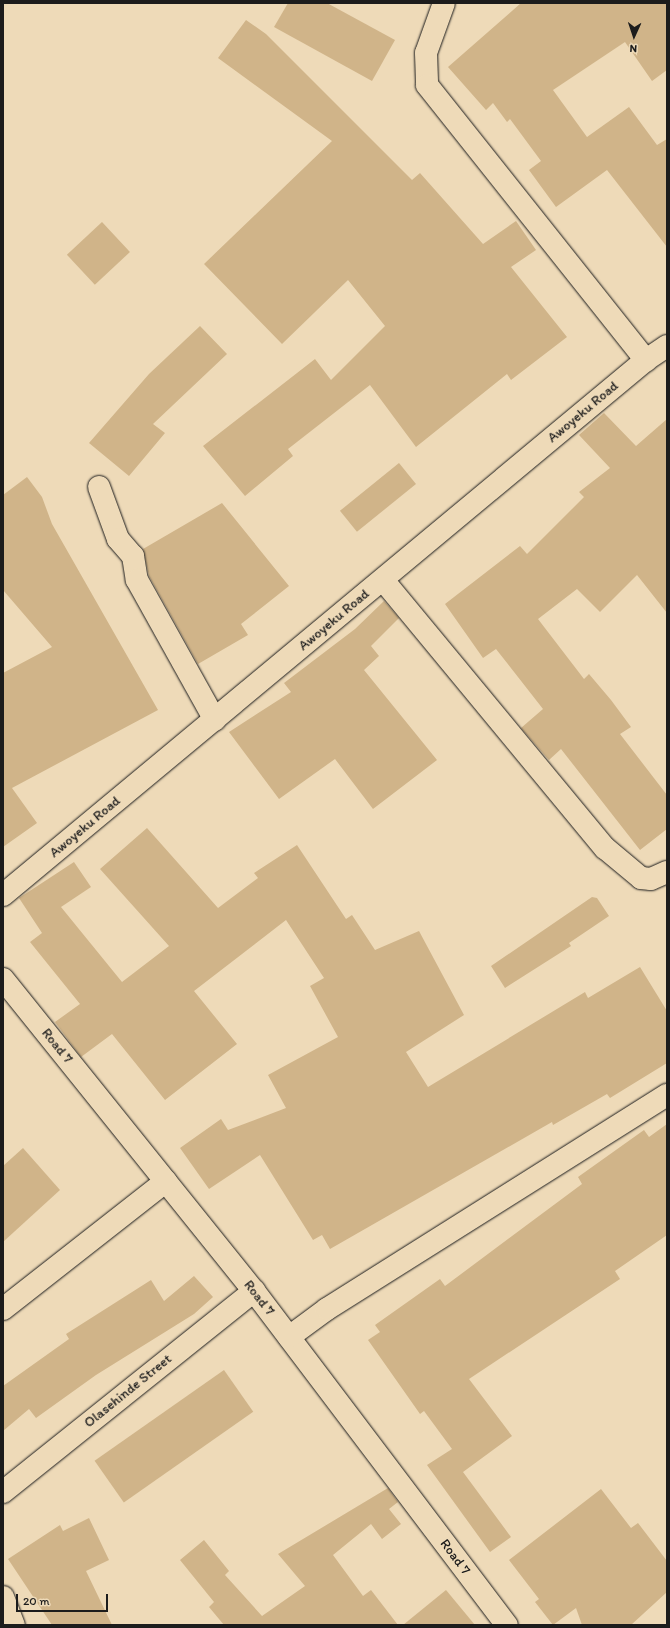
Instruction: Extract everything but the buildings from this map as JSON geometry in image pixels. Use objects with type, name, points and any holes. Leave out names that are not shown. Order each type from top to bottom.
[{"type":"street","points":[[444,3],[426,53],[427,85],[646,360]]},
{"type":"street","name":"Awoyeku Road","points":[[3,896],[646,360],[667,346]]},
{"type":"street","points":[[99,487],[118,539],[133,556],[137,580],[215,720]]},
{"type":"street","points":[[383,580],[605,848],[641,878],[651,879],[667,872]]},
{"type":"street","name":"Road 7","points":[[3,979],[254,1291],[507,1625]]},
{"type":"street","points":[[289,1337],[327,1309],[667,1095]]},
{"type":"street","points":[[3,1309],[166,1181]]},
{"type":"street","name":"Olasehinde Street","points":[[3,1492],[254,1291]]},
{"type":"street","points":[[3,1597],[14,1625]]}]
